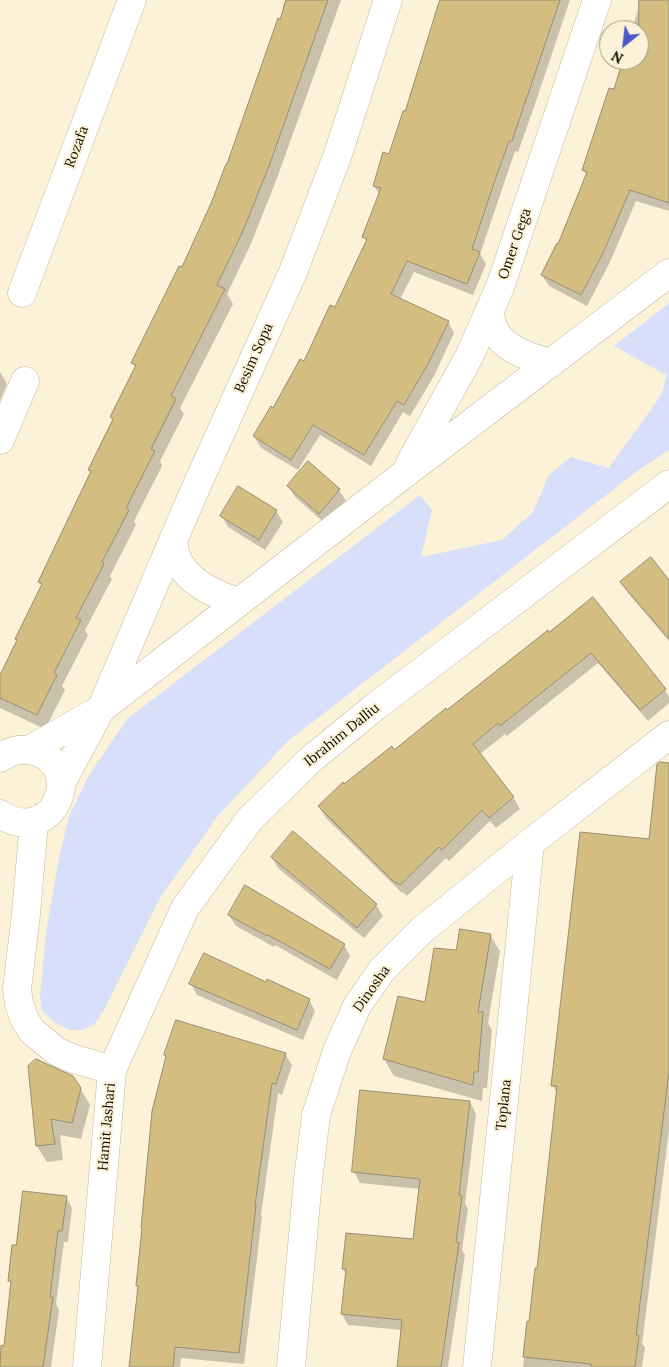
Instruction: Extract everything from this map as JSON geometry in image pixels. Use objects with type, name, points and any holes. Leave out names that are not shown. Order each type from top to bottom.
[{"type":"street","name":"Rozafa","points":[[22,293],[132,0]]},
{"type":"street","name":"Besim Sopa","points":[[11,821],[45,816],[54,808],[60,796],[61,784],[101,709],[173,540],[293,272],[338,154],[388,0]]},
{"type":"street","name":"Omer Gega","points":[[403,475],[469,357],[490,312],[596,0]]},
{"type":"street","name":"Besim Sopa","points":[[0,758],[19,749],[30,749],[101,709],[403,475],[669,273]]},
{"type":"street","points":[[490,312],[493,328],[504,342],[517,352],[533,359],[551,363]]},
{"type":"street","points":[[0,440],[25,381]]},
{"type":"street","name":"Ibrahim Dalliu","points":[[112,1070],[185,908],[250,819],[310,760],[376,706],[669,484]]},
{"type":"street","points":[[173,540],[176,556],[186,571],[200,585],[218,595],[238,602]]},
{"type":"street","name":"Dinosha","points":[[291,1367],[308,1180],[316,1115],[337,1051],[357,1006],[382,970],[422,930],[530,843],[667,737]]},
{"type":"street","points":[[30,749],[42,753],[51,760],[58,771],[61,784]]},
{"type":"street","name":"Hamit Jashari","points":[[11,821],[26,914],[17,989],[19,1004],[25,1020],[32,1032],[56,1050],[71,1058],[112,1070],[87,1367]]},
{"type":"street","name":"Toplana","points":[[478,1367],[530,843]]},
{"type":"shaded area","points":[[669,303],[669,450],[640,469],[288,741],[217,817],[160,898],[105,1008],[95,1024],[83,1030],[69,1030],[54,1022],[42,1011],[40,997],[46,933],[58,862],[69,816],[89,775],[127,719],[420,495],[432,510],[421,557],[502,540],[533,512],[549,475],[571,457],[609,468],[662,394],[666,375],[614,346]]},
{"type":"building","points":[[286,0],[328,0],[269,166],[243,231],[217,285],[225,289],[171,396],[176,399],[151,449],[155,451],[126,508],[129,510],[102,562],[104,564],[76,618],[81,620],[54,673],[57,675],[37,715],[0,698],[0,675],[42,584],[38,582],[91,471],[88,470],[113,419],[110,417],[136,365],[131,363],[179,266],[182,267],[212,201]]},
{"type":"building","points":[[440,0],[560,0],[512,141],[509,141],[472,249],[480,252],[467,284],[407,261],[391,294],[449,321],[428,364],[404,405],[397,401],[364,455],[313,425],[291,460],[253,436],[271,406],[273,408],[300,359],[304,361],[330,305],[335,307],[367,239],[362,237],[381,188],[373,186],[383,152],[389,154],[403,111],[405,111]]},
{"type":"building","points":[[639,0],[669,0],[669,203],[630,190],[604,251],[581,295],[541,275],[558,244],[587,172],[582,170],[609,88],[614,89],[620,70],[649,70],[649,20],[639,20]]},
{"type":"building","points":[[308,461],[340,489],[319,514],[287,486]]},
{"type":"building","points":[[238,486],[277,510],[259,540],[220,516]]},
{"type":"building","points":[[651,557],[669,580],[669,639],[620,582]]},
{"type":"building","points":[[593,597],[666,689],[640,710],[591,653],[500,726],[498,723],[473,744],[514,797],[489,818],[482,810],[442,850],[439,847],[400,885],[395,883],[318,806],[343,782],[344,784],[392,746],[394,750],[446,708],[447,710]]},
{"type":"building","points":[[660,762],[669,763],[669,1072],[636,1335],[639,1335],[635,1367],[591,1367],[591,1364],[523,1357],[535,1268],[537,1268],[557,1086],[551,1086],[580,832],[649,839],[657,764]]},
{"type":"building","points":[[293,831],[377,904],[357,928],[271,857]]},
{"type":"building","points":[[245,885],[345,944],[330,969],[228,915]]},
{"type":"building","points":[[460,929],[491,934],[478,1012],[483,1012],[478,1072],[474,1072],[473,1085],[383,1059],[398,996],[425,1002],[434,948],[456,950]]},
{"type":"building","points":[[204,953],[266,982],[267,979],[310,999],[297,1030],[189,984]]},
{"type":"building","points":[[176,1020],[286,1053],[276,1084],[272,1083],[255,1205],[239,1353],[175,1347],[173,1367],[129,1367],[138,1286],[136,1286],[152,1111],[166,1056],[164,1055]]},
{"type":"building","points":[[36,1059],[73,1076],[81,1088],[72,1123],[51,1119],[55,1144],[36,1146],[28,1066]]},
{"type":"building","points":[[360,1090],[470,1101],[459,1195],[462,1196],[456,1242],[459,1243],[441,1367],[397,1367],[402,1320],[341,1314],[346,1269],[342,1269],[346,1233],[413,1239],[420,1179],[352,1172]]},
{"type":"building","points":[[23,1191],[67,1196],[62,1231],[58,1231],[50,1297],[53,1297],[43,1367],[0,1367],[1,1345],[4,1346],[11,1281],[8,1281],[12,1245],[16,1245]]}]
